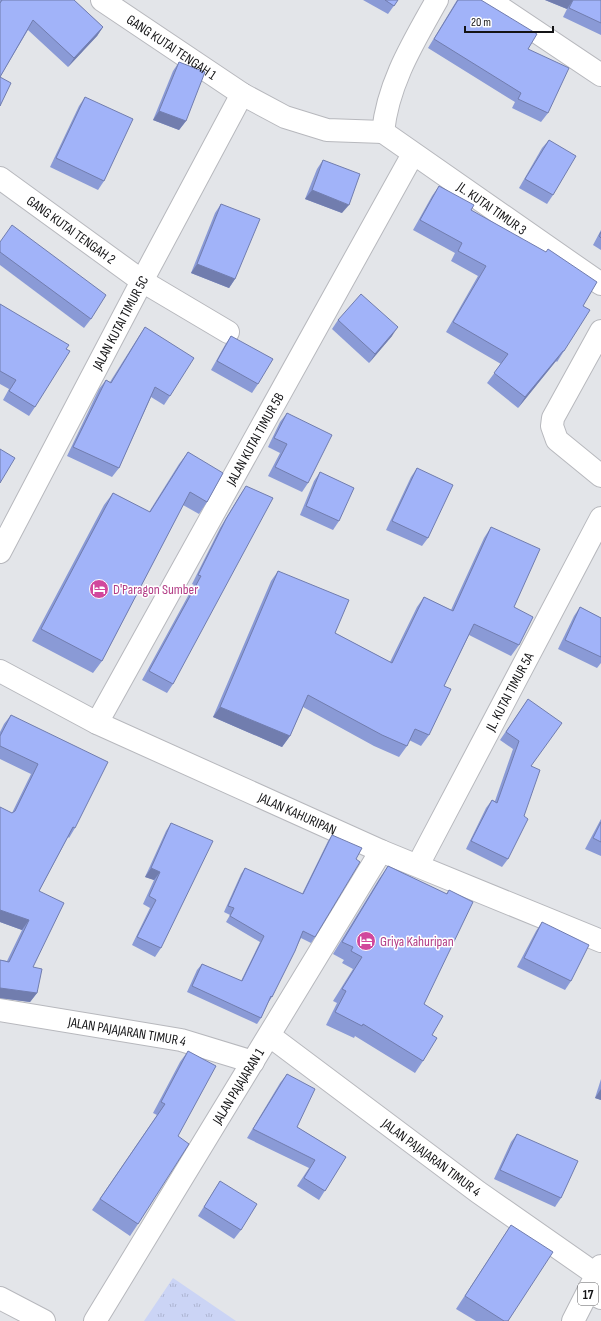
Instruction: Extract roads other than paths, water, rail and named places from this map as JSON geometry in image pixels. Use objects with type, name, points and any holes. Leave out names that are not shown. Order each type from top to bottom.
[{"type":"main road","name":"GANG KUTAI TENGAH 1","points":[[102,0],[242,94],[285,117],[327,130],[383,132]]},
{"type":"main road","points":[[383,132],[388,102],[402,63],[437,0]]},
{"type":"main road","points":[[489,0],[601,75]]},
{"type":"main road","name":"JALAN KUTAI TIMUR 5C","points":[[0,552],[242,94]]},
{"type":"main road","name":"JL. KUTAI TIMUR 3","points":[[383,132],[601,284]]},
{"type":"main road","name":"JALAN KUTAI TIMUR 5B","points":[[97,724],[413,154]]},
{"type":"main road","name":"GANG KUTAI TENGAH 2","points":[[0,178],[142,281],[228,332]]},
{"type":"main road","points":[[601,331],[553,418],[552,426],[558,440],[601,476]]},
{"type":"main road","name":"JL. KUTAI TIMUR 5A","points":[[418,865],[601,518]]},
{"type":"main road","name":"JALAN KAHURIPAN","points":[[0,671],[97,724],[381,851],[601,941]]},
{"type":"main road","name":"JALAN PAJAJARAN 1","points":[[94,1321],[270,1036],[381,851]]},
{"type":"main road","name":"JALAN PAJAJARAN TIMUR 4","points":[[0,1010],[181,1040],[253,1062]]},
{"type":"main road","name":"JALAN PAJAJARAN TIMUR 4","points":[[270,1036],[597,1283]]},
{"type":"main road","name":"17","points":[[573,1321],[597,1283]]},
{"type":"main road","points":[[0,1298],[44,1321]]},
{"type":"place","name":"D'Paragon Sumber","points":[[99,589]]},
{"type":"place","name":"Griya Kahuripan","points":[[366,941]]}]
